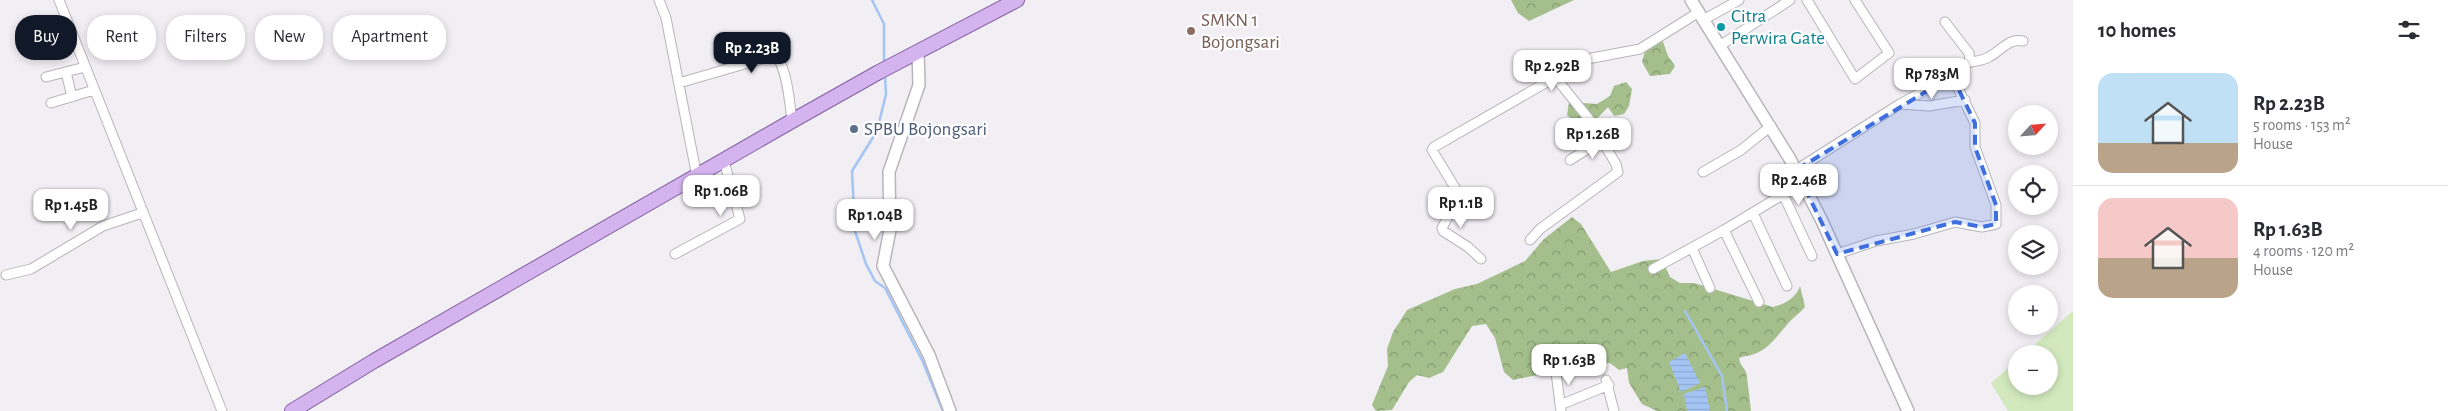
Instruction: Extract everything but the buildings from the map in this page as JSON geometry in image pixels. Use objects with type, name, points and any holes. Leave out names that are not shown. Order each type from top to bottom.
[{"type":"main road","points":[[292,411],[374,361],[792,121],[1010,2]]},
{"type":"street","points":[[59,0],[222,411]]},
{"type":"street","points":[[659,0],[666,18],[697,177]]},
{"type":"street","points":[[1691,0],[1721,45],[1796,170],[1908,411]]},
{"type":"street","points":[[1474,200],[1460,194],[1432,150],[1434,147],[1587,59],[1640,49],[1702,16],[1739,0]]},
{"type":"street","points":[[1721,45],[1790,0]]},
{"type":"street","points":[[1807,0],[1855,79],[1889,53],[1855,0]]},
{"type":"street","points":[[1945,22],[1969,53],[1970,61]]},
{"type":"street","points":[[1796,170],[1900,104],[1952,76],[1954,72],[1970,61],[1988,58],[2012,41],[2023,41]]},
{"type":"street","points":[[918,52],[919,86],[889,172],[890,230],[883,266],[928,355],[950,411]]},
{"type":"street","points":[[679,83],[775,56],[779,59],[786,80],[792,121]]},
{"type":"street","points":[[46,77],[85,66]]},
{"type":"street","points":[[66,72],[72,97]]},
{"type":"street","points":[[1836,254],[1876,241],[1914,234],[1955,222],[1982,227],[1996,224],[1996,204],[1975,147],[1975,123],[1952,76]]},
{"type":"street","points":[[1530,240],[1540,229],[1618,172],[1616,164],[1589,119],[1554,77]]},
{"type":"street","points":[[51,103],[94,90]]},
{"type":"street","points":[[1900,104],[1929,106],[1965,100]]},
{"type":"street","points":[[1703,172],[1741,150],[1771,126]]},
{"type":"street","points":[[1570,160],[1602,140]]},
{"type":"street","points":[[675,254],[740,219],[724,161]]},
{"type":"street","points":[[1653,269],[1724,230],[1802,183]]},
{"type":"street","points":[[1460,194],[1442,228],[1443,231],[1468,247],[1481,259]]},
{"type":"street","points":[[1783,194],[1812,256]]},
{"type":"street","points":[[6,275],[31,270],[103,226],[142,213]]},
{"type":"street","points":[[1753,213],[1787,286]]},
{"type":"street","points":[[1724,230],[1759,302]]},
{"type":"street","points":[[1692,248],[1710,288]]},
{"type":"street","points":[[1555,365],[1560,408],[1608,383],[1614,411]]},
{"type":"highlighted area","points":[[1952,76],[1975,123],[1975,147],[1996,205],[1996,224],[1982,227],[1955,222],[1837,254],[1796,170]]},
{"type":"green space","points":[[1511,0],[1574,0],[1529,21],[1518,13]]},
{"type":"green space","points":[[1662,39],[1668,56],[1675,66],[1670,74],[1650,76],[1642,62],[1645,51]]},
{"type":"green space","points":[[1626,82],[1632,89],[1629,106],[1624,114],[1614,116],[1608,107],[1585,131],[1567,115],[1569,102],[1597,104],[1610,96],[1614,86]]},
{"type":"green space","points":[[1572,217],[1581,224],[1611,272],[1643,261],[1662,259],[1670,277],[1680,283],[1694,283],[1773,307],[1790,300],[1800,286],[1805,307],[1764,349],[1752,355],[1739,358],[1746,372],[1751,411],[1657,411],[1642,404],[1629,383],[1627,368],[1619,370],[1610,363],[1592,364],[1513,380],[1504,372],[1495,338],[1486,324],[1472,326],[1443,372],[1429,378],[1417,375],[1409,382],[1392,410],[1376,411],[1372,405],[1388,366],[1387,349],[1393,332],[1407,310],[1455,289],[1477,284],[1525,261],[1544,239]]},
{"type":"green space","points":[[2073,311],[2073,411],[2008,411],[1991,383],[2008,368],[2008,395],[2058,395],[2058,345],[2034,345],[2046,335],[2058,335],[2058,324]]},
{"type":"water","points":[[1685,353],[1700,383],[1681,392],[1669,362]]},
{"type":"water","points":[[1705,387],[1710,411],[1687,411],[1684,394]]},
{"type":"waterway","points":[[872,0],[884,24],[884,63]]},
{"type":"waterway","points":[[885,76],[886,94],[877,131],[852,171],[855,231],[866,264],[875,281],[885,288],[923,362],[943,411]]},
{"type":"waterway","points":[[1685,311],[1722,376],[1727,411]]},
{"type":"place","name":"Citra Perwira Gate","points":[[1721,27]]},
{"type":"place","name":"SMKN 1 Bojongsari","points":[[1191,31]]},
{"type":"place","name":"SPBU Bojongsari","points":[[854,129]]}]
